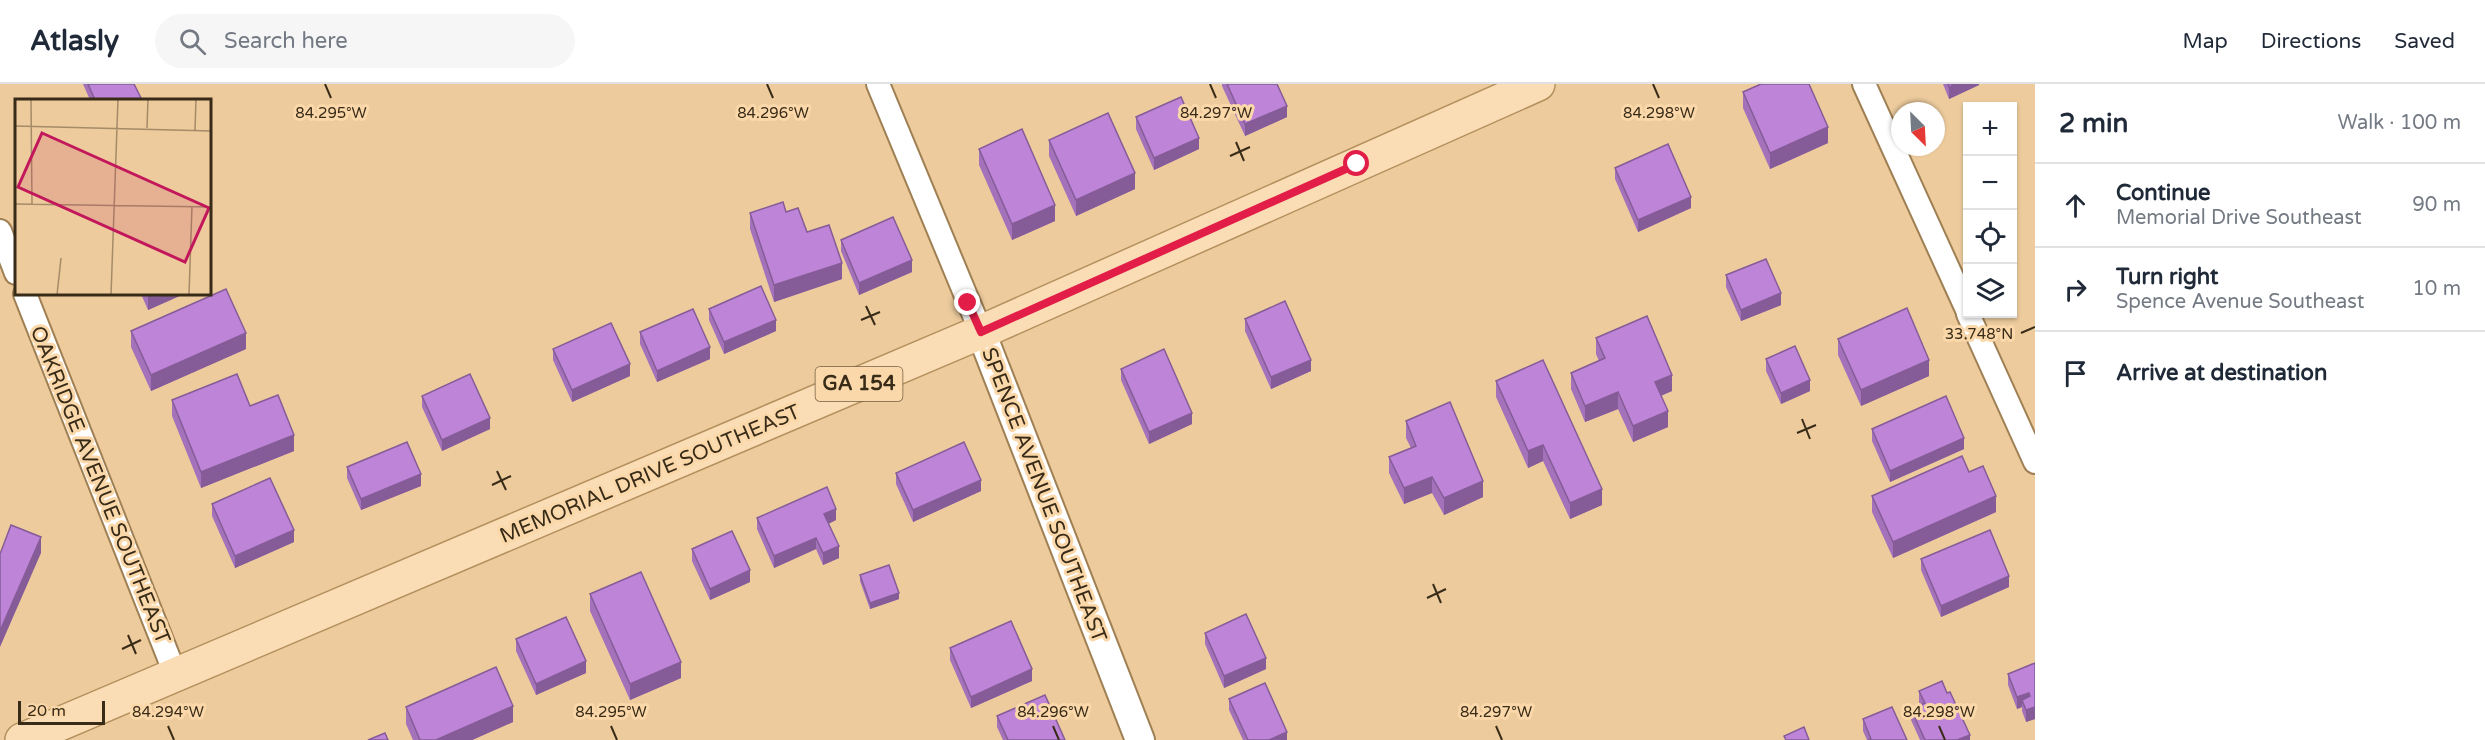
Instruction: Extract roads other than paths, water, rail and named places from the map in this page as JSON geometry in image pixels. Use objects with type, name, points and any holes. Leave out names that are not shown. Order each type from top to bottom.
[{"type":"main road","name":"MEMORIAL DRIVE SOUTHEAST","points":[[22,740],[981,332],[1538,84]]},
{"type":"street","name":"SPENCE AVENUE SOUTHEAST","points":[[878,84],[981,332],[1140,740]]},
{"type":"street","points":[[1864,84],[1963,302]]},
{"type":"street","points":[[0,231],[15,270]]},
{"type":"street","name":"OAKRIDGE AVENUE SOUTHEAST","points":[[26,296],[176,676]]},
{"type":"street","points":[[1970,318],[2035,462]]}]
